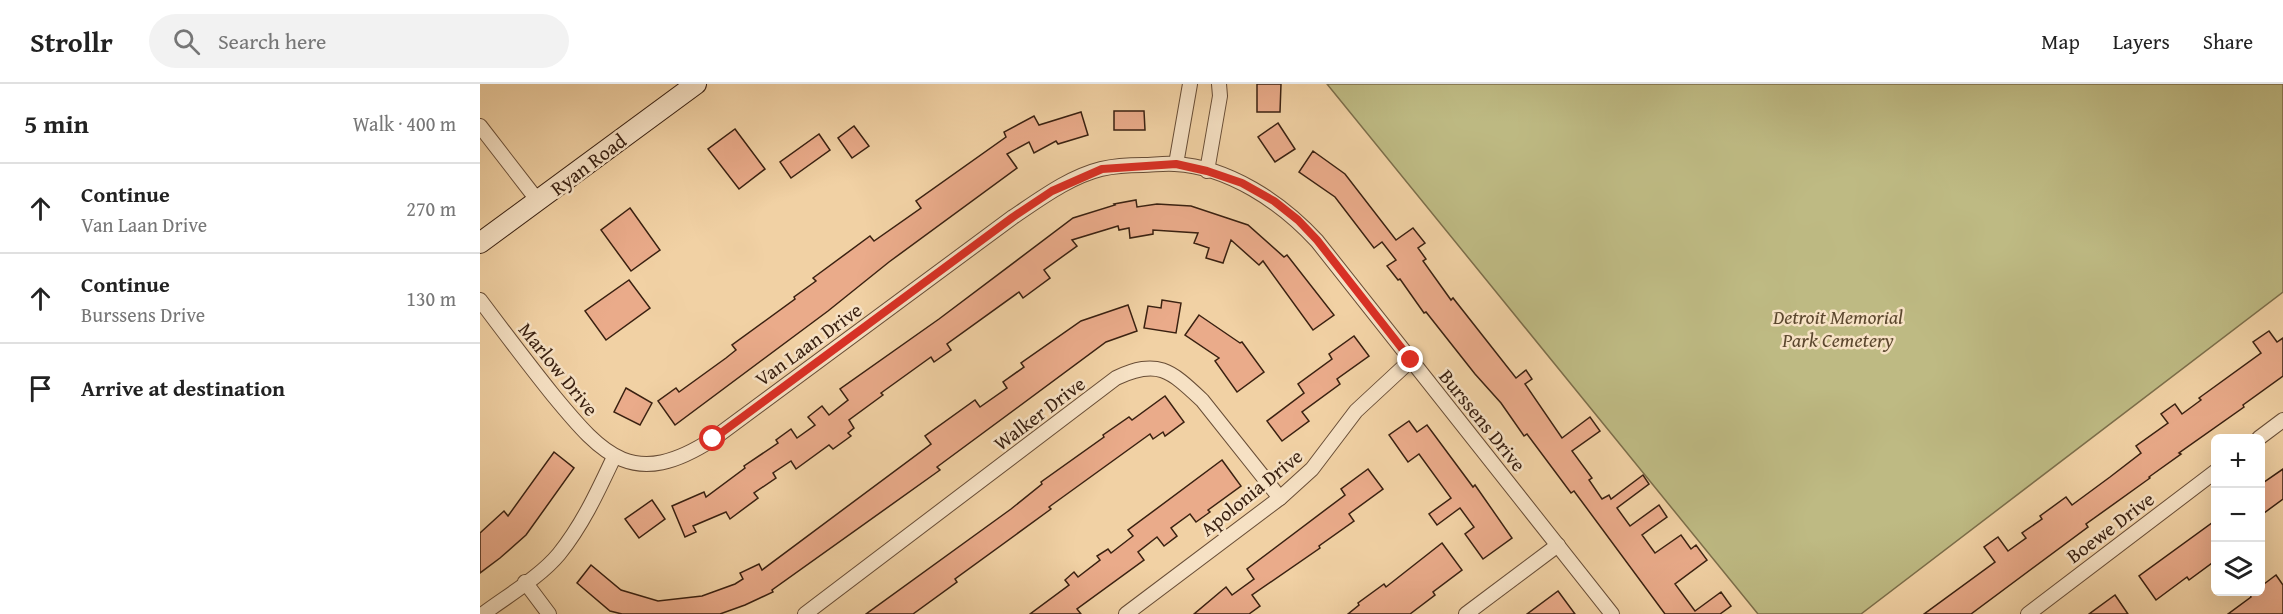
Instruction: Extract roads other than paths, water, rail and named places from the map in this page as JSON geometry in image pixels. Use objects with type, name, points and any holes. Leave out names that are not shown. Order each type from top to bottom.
[{"type":"main road","name":"Ryan Road","points":[[480,243],[696,84]]},
{"type":"street","points":[[1176,164],[1190,84]]},
{"type":"street","points":[[1207,171],[1220,96],[1219,84]]},
{"type":"street","points":[[480,126],[538,201]]},
{"type":"street","name":"Van Laan Drive","points":[[614,457],[648,464],[669,462],[700,447],[1013,217],[1052,191],[1102,169],[1176,164],[1207,171]]},
{"type":"street","name":"Burssens Drive","points":[[1207,171],[1242,183],[1274,201],[1298,220],[1317,240],[1612,614]]},
{"type":"street","name":"Marlow Drive","points":[[480,300],[573,420],[602,449],[614,457]]},
{"type":"street","name":"Apolonia Drive","points":[[1126,614],[1281,498],[1312,469],[1356,411],[1411,360]]},
{"type":"street","name":"Walker Drive","points":[[805,614],[1116,378],[1133,370],[1159,369],[1175,376],[1187,386],[1202,400],[1281,498]]},
{"type":"street","points":[[2264,434],[2283,420]]},
{"type":"street","points":[[483,614],[558,555],[589,510],[614,457]]},
{"type":"street","name":"Boewe Drive","points":[[2030,613],[2211,475]]},
{"type":"street","points":[[1466,614],[1558,545]]},
{"type":"street","points":[[525,582],[549,614]]},
{"type":"park label","name":"Detroit Memorial Park Cemetery","points":[[1838,328]]}]
